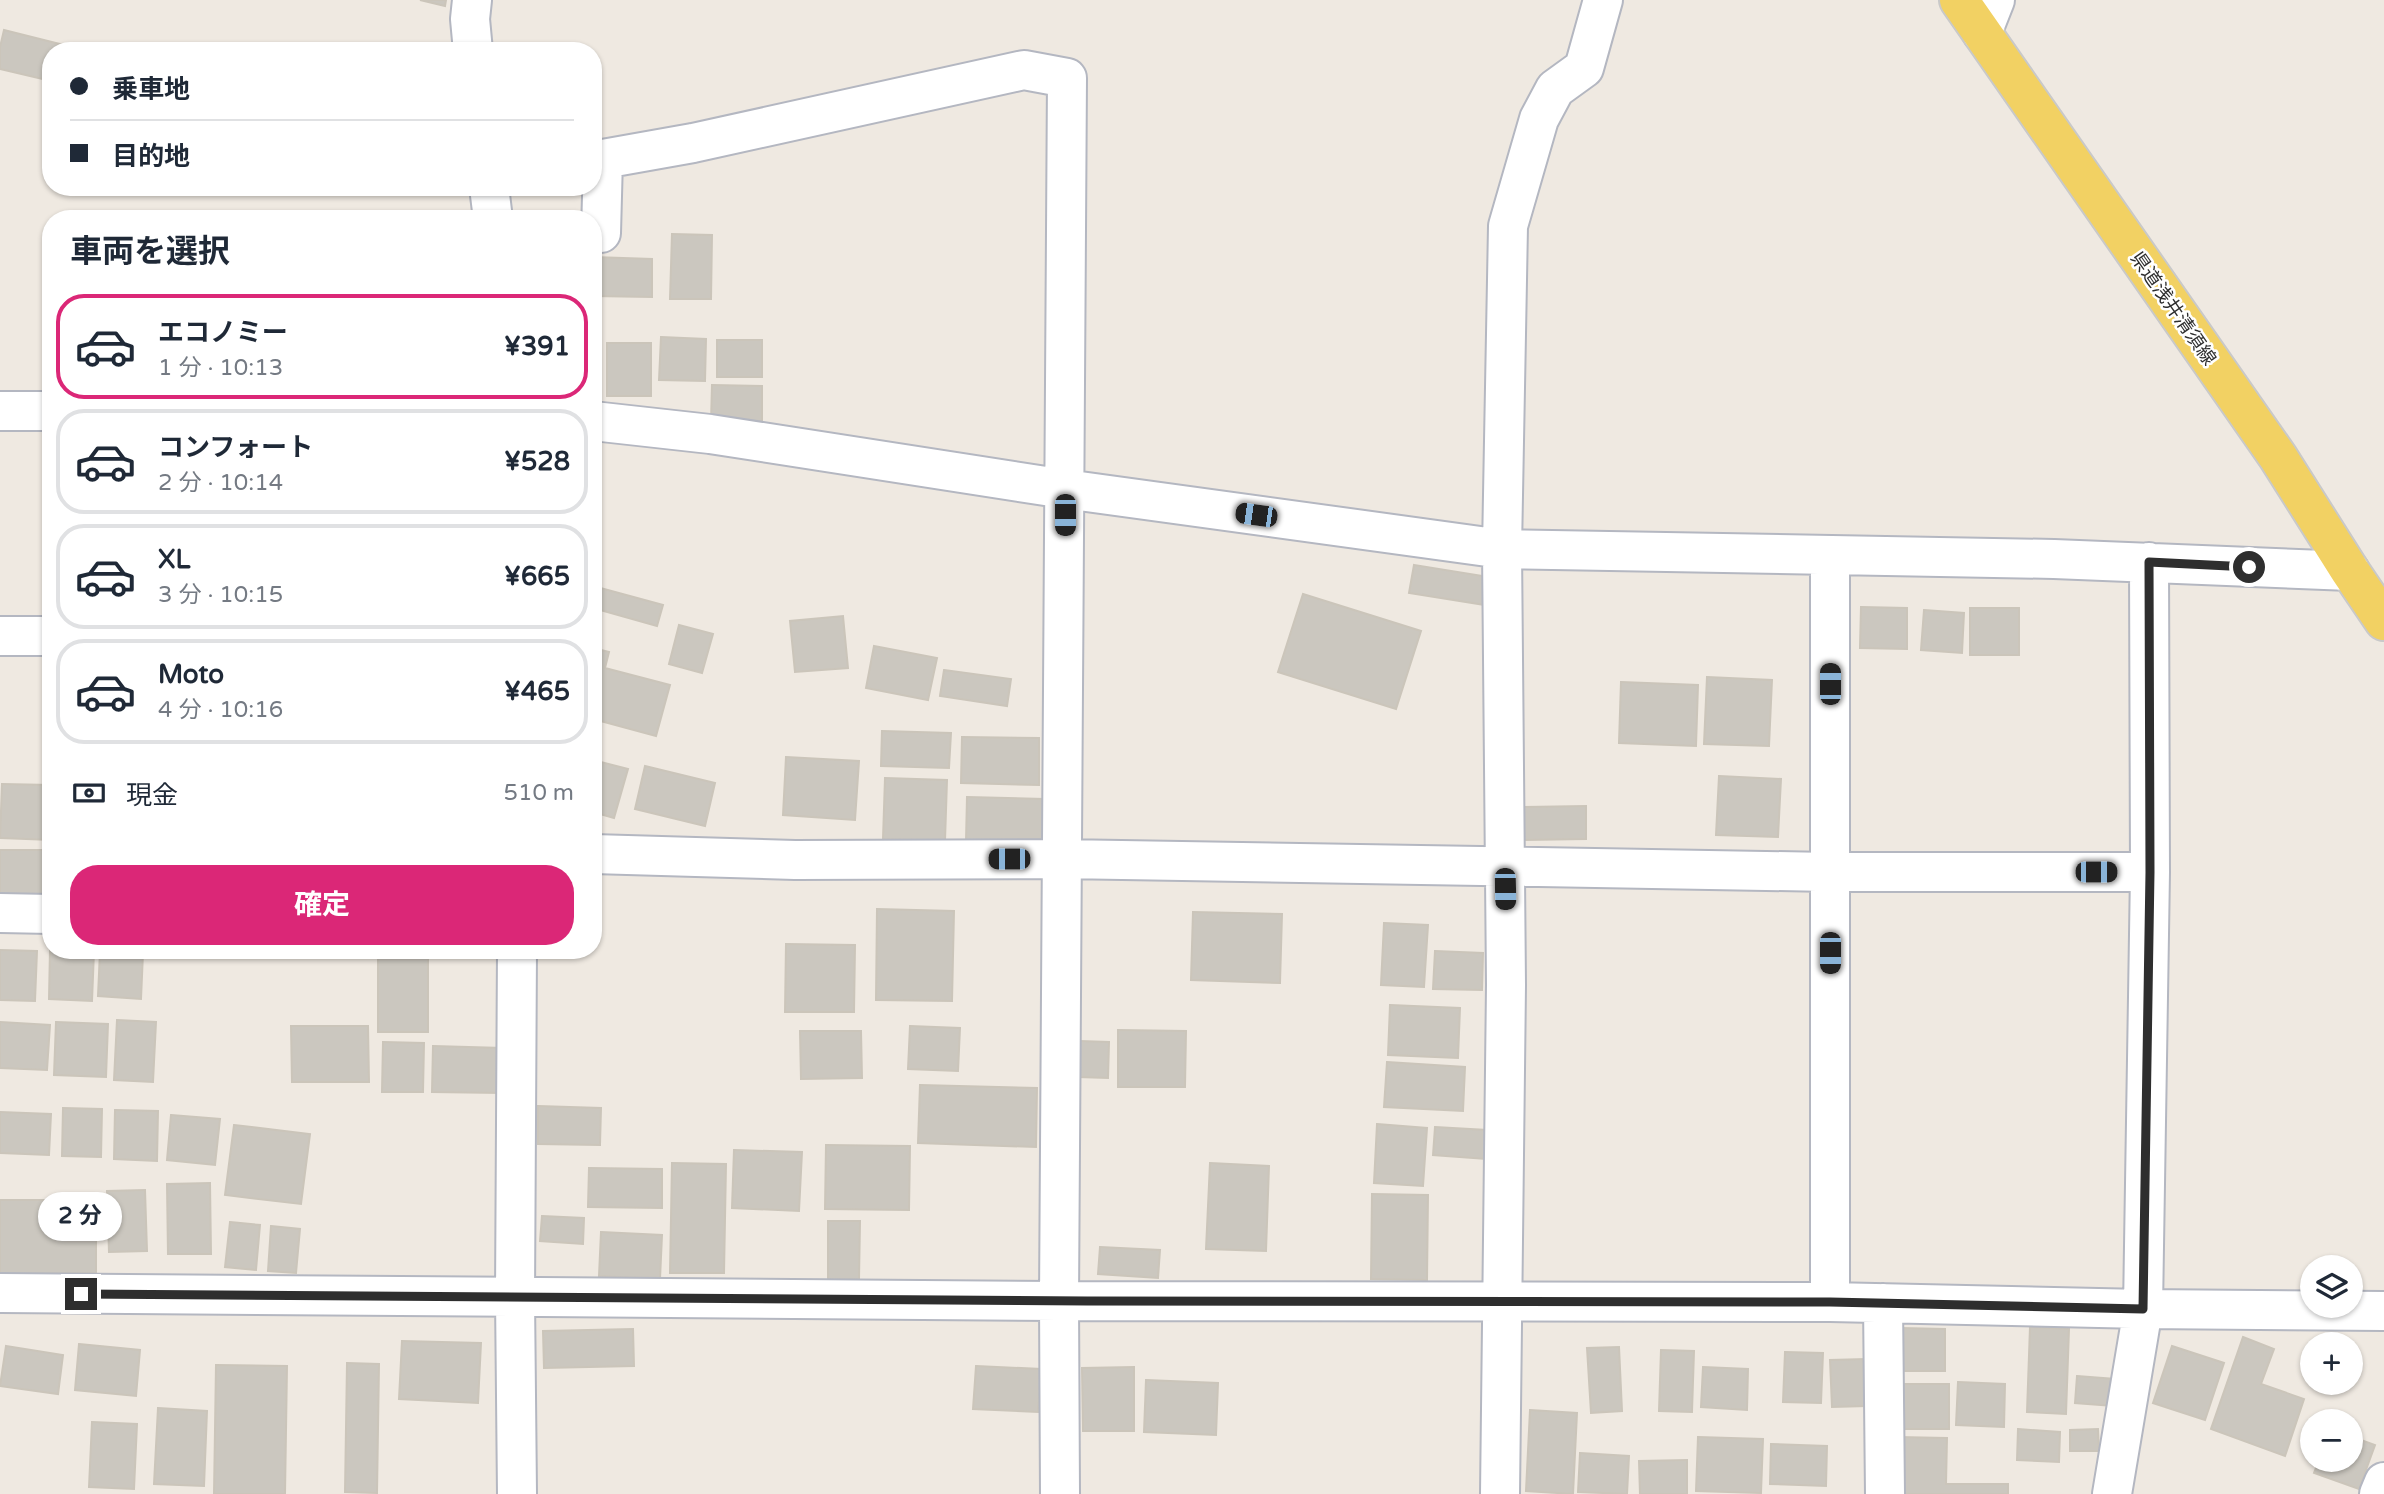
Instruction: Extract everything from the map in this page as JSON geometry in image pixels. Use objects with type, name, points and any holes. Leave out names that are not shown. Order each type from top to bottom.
[{"type":"main road","name":"県道浅井清須線","points":[[1959,0],[1988,17],[2384,621]]},
{"type":"street","points":[[472,0],[470,19],[473,42]]},
{"type":"street","points":[[1500,1494],[1506,985],[1502,549],[1508,226],[1539,119],[1555,89],[1584,68],[1603,0]]},
{"type":"street","points":[[602,196],[603,159],[693,143],[1024,71],[1067,78],[1060,1494]]},
{"type":"street","points":[[0,411],[42,411]]},
{"type":"street","points":[[602,422],[710,434],[1065,489],[1502,549],[2149,562],[2350,571]]},
{"type":"street","points":[[1830,555],[1830,1302]]},
{"type":"street","points":[[2112,1494],[2143,1309],[2150,872],[2149,562]]},
{"type":"street","points":[[0,636],[42,636]]},
{"type":"street","points":[[602,854],[795,860],[1062,859],[1830,872],[2150,872]]},
{"type":"street","points":[[0,913],[42,914]]},
{"type":"street","points":[[517,959],[517,1494]]},
{"type":"street","points":[[0,1293],[1059,1301],[1830,1302],[2384,1311]]},
{"type":"street","points":[[1883,1303],[1885,1494]]},
{"type":"street","points":[[2379,1494],[2384,1482]]},
{"type":"building","points":[[420,0],[446,0],[445,6]]},
{"type":"building","points":[[4,30],[52,42],[42,42],[42,79],[0,69],[0,47]]},
{"type":"building","points":[[672,234],[712,235],[711,299],[670,299]]},
{"type":"building","points":[[602,257],[652,259],[652,297],[602,296]]},
{"type":"building","points":[[661,337],[706,339],[705,381],[659,380]]},
{"type":"building","points":[[717,340],[762,340],[762,377],[717,377]]},
{"type":"building","points":[[607,343],[651,343],[651,396],[607,396]]},
{"type":"building","points":[[712,385],[762,386],[762,422],[711,422]]},
{"type":"building","points":[[1414,565],[1489,577],[1485,605],[1409,593]]},
{"type":"building","points":[[602,588],[663,605],[657,626],[602,611]]},
{"type":"building","points":[[1303,594],[1421,631],[1396,709],[1278,672]]},
{"type":"building","points":[[1861,607],[1907,608],[1907,649],[1860,648]]},
{"type":"building","points":[[1970,608],[2019,608],[2019,655],[1970,655]]},
{"type":"building","points":[[1924,610],[1964,613],[1962,653],[1921,650]]},
{"type":"building","points":[[843,616],[848,668],[795,672],[790,621]]},
{"type":"building","points":[[679,625],[713,634],[702,673],[669,664]]},
{"type":"building","points":[[874,646],[937,658],[928,700],[866,688]]},
{"type":"building","points":[[602,650],[609,652],[605,668],[670,685],[656,736],[602,721]]},
{"type":"building","points":[[944,670],[1011,679],[1007,706],[940,696]]},
{"type":"building","points":[[1707,677],[1772,680],[1769,746],[1704,744]]},
{"type":"building","points":[[1621,682],[1698,685],[1696,746],[1619,743]]},
{"type":"building","points":[[882,731],[951,733],[949,768],[881,766]]},
{"type":"building","points":[[962,737],[1039,738],[1039,785],[961,783]]},
{"type":"building","points":[[786,757],[859,761],[855,820],[783,815]]},
{"type":"building","points":[[602,762],[628,769],[614,818],[602,815]]},
{"type":"building","points":[[645,766],[715,783],[705,826],[635,809]]},
{"type":"building","points":[[1719,776],[1781,779],[1778,837],[1716,835]]},
{"type":"building","points":[[885,778],[947,780],[945,841],[883,839]]},
{"type":"building","points":[[2,784],[42,785],[42,840],[0,838]]},
{"type":"building","points":[[967,797],[1044,799],[1042,843],[966,841]]},
{"type":"building","points":[[1586,806],[1586,839],[1523,840],[1523,807]]},
{"type":"building","points":[[0,850],[42,850],[42,895],[0,895]]},
{"type":"building","points":[[877,909],[954,911],[952,1001],[876,1000]]},
{"type":"building","points":[[1193,912],[1282,914],[1280,983],[1191,980]]},
{"type":"building","points":[[1384,923],[1428,925],[1424,987],[1381,985]]},
{"type":"building","points":[[786,944],[855,945],[854,1012],[785,1012]]},
{"type":"building","points":[[0,950],[37,951],[35,1001],[0,1000]]},
{"type":"building","points":[[1435,951],[1483,953],[1482,990],[1433,989]]},
{"type":"building","points":[[50,959],[94,959],[92,1001],[49,999]]},
{"type":"building","points":[[100,959],[143,959],[141,999],[98,996]]},
{"type":"building","points":[[378,959],[428,959],[428,1032],[378,1032]]},
{"type":"building","points":[[1390,1005],[1460,1008],[1458,1058],[1388,1055]]},
{"type":"building","points":[[117,1020],[156,1022],[153,1082],[114,1080]]},
{"type":"building","points":[[0,1022],[50,1025],[47,1070],[0,1068]]},
{"type":"building","points":[[56,1022],[108,1024],[106,1077],[54,1075]]},
{"type":"building","points":[[291,1026],[368,1026],[369,1082],[292,1082]]},
{"type":"building","points":[[910,1026],[960,1028],[958,1071],[908,1069]]},
{"type":"building","points":[[1118,1030],[1186,1031],[1185,1087],[1118,1087]]},
{"type":"building","points":[[800,1031],[861,1031],[862,1078],[801,1079]]},
{"type":"building","points":[[1079,1041],[1109,1042],[1108,1078],[1078,1077]]},
{"type":"building","points":[[383,1042],[424,1043],[423,1092],[382,1092]]},
{"type":"building","points":[[433,1046],[503,1048],[502,1093],[432,1092]]},
{"type":"building","points":[[1387,1062],[1465,1067],[1463,1111],[1384,1107]]},
{"type":"building","points":[[920,1085],[1037,1088],[1036,1147],[918,1143]]},
{"type":"building","points":[[538,1106],[601,1108],[600,1145],[538,1144]]},
{"type":"building","points":[[63,1108],[102,1109],[101,1157],[62,1156]]},
{"type":"building","points":[[115,1110],[158,1111],[157,1161],[114,1159]]},
{"type":"building","points":[[0,1112],[51,1114],[49,1155],[0,1153]]},
{"type":"building","points":[[171,1115],[220,1119],[215,1165],[167,1160]]},
{"type":"building","points":[[1377,1124],[1427,1128],[1423,1186],[1374,1183]]},
{"type":"building","points":[[234,1125],[310,1134],[301,1204],[225,1195]]},
{"type":"building","points":[[1435,1127],[1487,1130],[1486,1159],[1433,1155]]},
{"type":"building","points":[[826,1145],[910,1146],[909,1210],[825,1209]]},
{"type":"building","points":[[734,1150],[802,1152],[799,1211],[732,1208]]},
{"type":"building","points":[[672,1163],[726,1164],[724,1273],[670,1273]]},
{"type":"building","points":[[1210,1163],[1269,1166],[1266,1251],[1206,1249]]},
{"type":"building","points":[[589,1168],[662,1169],[662,1208],[588,1207]]},
{"type":"building","points":[[210,1183],[211,1254],[168,1254],[167,1184]]},
{"type":"building","points":[[145,1190],[147,1251],[109,1252],[107,1191]]},
{"type":"building","points":[[1372,1194],[1428,1195],[1427,1280],[1371,1279]]},
{"type":"building","points":[[0,1200],[96,1200],[96,1273],[0,1273]]},
{"type":"building","points":[[542,1216],[584,1218],[583,1244],[540,1241]]},
{"type":"building","points":[[828,1221],[860,1221],[859,1279],[828,1279]]},
{"type":"building","points":[[230,1222],[260,1225],[256,1270],[225,1267]]},
{"type":"building","points":[[271,1226],[300,1229],[296,1273],[268,1271]]},
{"type":"building","points":[[601,1232],[662,1235],[660,1279],[599,1276]]},
{"type":"building","points":[[1100,1247],[1160,1250],[1158,1278],[1098,1274]]},
{"type":"building","points":[[2030,1327],[2069,1329],[2066,1414],[2027,1412]]},
{"type":"building","points":[[1900,1328],[1945,1329],[1945,1371],[1899,1371]]},
{"type":"building","points":[[633,1329],[634,1366],[544,1368],[543,1331]]},
{"type":"building","points":[[2243,1337],[2274,1349],[2261,1384],[2304,1399],[2285,1456],[2211,1429]]},
{"type":"building","points":[[402,1341],[481,1343],[478,1403],[399,1399]]},
{"type":"building","points":[[79,1344],[140,1350],[136,1396],[75,1390]]},
{"type":"building","points":[[6,1346],[63,1355],[58,1394],[0,1386]]},
{"type":"building","points":[[2172,1346],[2224,1363],[2205,1420],[2153,1403]]},
{"type":"building","points":[[1619,1347],[1622,1411],[1591,1413],[1587,1348]]},
{"type":"building","points":[[1661,1350],[1694,1351],[1692,1412],[1659,1411]]},
{"type":"building","points":[[1785,1352],[1823,1353],[1821,1403],[1783,1402]]},
{"type":"building","points":[[1866,1359],[1867,1406],[1832,1407],[1830,1360]]},
{"type":"building","points":[[347,1363],[379,1364],[377,1493],[345,1492]]},
{"type":"building","points":[[216,1365],[287,1366],[285,1494],[214,1494]]},
{"type":"building","points":[[976,1366],[1041,1369],[1038,1412],[973,1409]]},
{"type":"building","points":[[1134,1367],[1134,1431],[1083,1431],[1082,1368]]},
{"type":"building","points":[[1703,1367],[1748,1369],[1747,1410],[1701,1407]]},
{"type":"building","points":[[2077,1376],[2115,1379],[2113,1406],[2075,1403]]},
{"type":"building","points":[[1146,1380],[1218,1383],[1216,1435],[1144,1432]]},
{"type":"building","points":[[1958,1382],[2005,1384],[2004,1427],[1956,1425]]},
{"type":"building","points":[[1900,1384],[1949,1384],[1949,1429],[1900,1429]]},
{"type":"building","points":[[158,1408],[207,1411],[204,1486],[154,1484]]},
{"type":"building","points":[[1530,1410],[1577,1413],[1573,1494],[1526,1491]]},
{"type":"building","points":[[92,1422],[137,1424],[134,1489],[89,1487]]},
{"type":"building","points":[[2018,1429],[2060,1432],[2059,1462],[2017,1460]]},
{"type":"building","points":[[2098,1429],[2099,1451],[2070,1451],[2070,1430]]},
{"type":"building","points":[[1698,1437],[1763,1439],[1761,1493],[1696,1491]]},
{"type":"building","points":[[1897,1437],[1947,1438],[1946,1484],[2008,1484],[2008,1494],[1896,1494]]},
{"type":"building","points":[[2363,1441],[2375,1445],[2359,1489],[2314,1473],[2363,1472]]},
{"type":"building","points":[[1771,1444],[1827,1446],[1826,1486],[1770,1484]]},
{"type":"building","points":[[1580,1453],[1629,1456],[1627,1494],[1578,1492]]},
{"type":"building","points":[[1687,1460],[1687,1494],[1640,1494],[1639,1461]]},
{"type":"route","points":[[81,1294],[1087,1301],[1830,1302],[2143,1309],[2150,872],[2149,562],[2249,567]]}]
